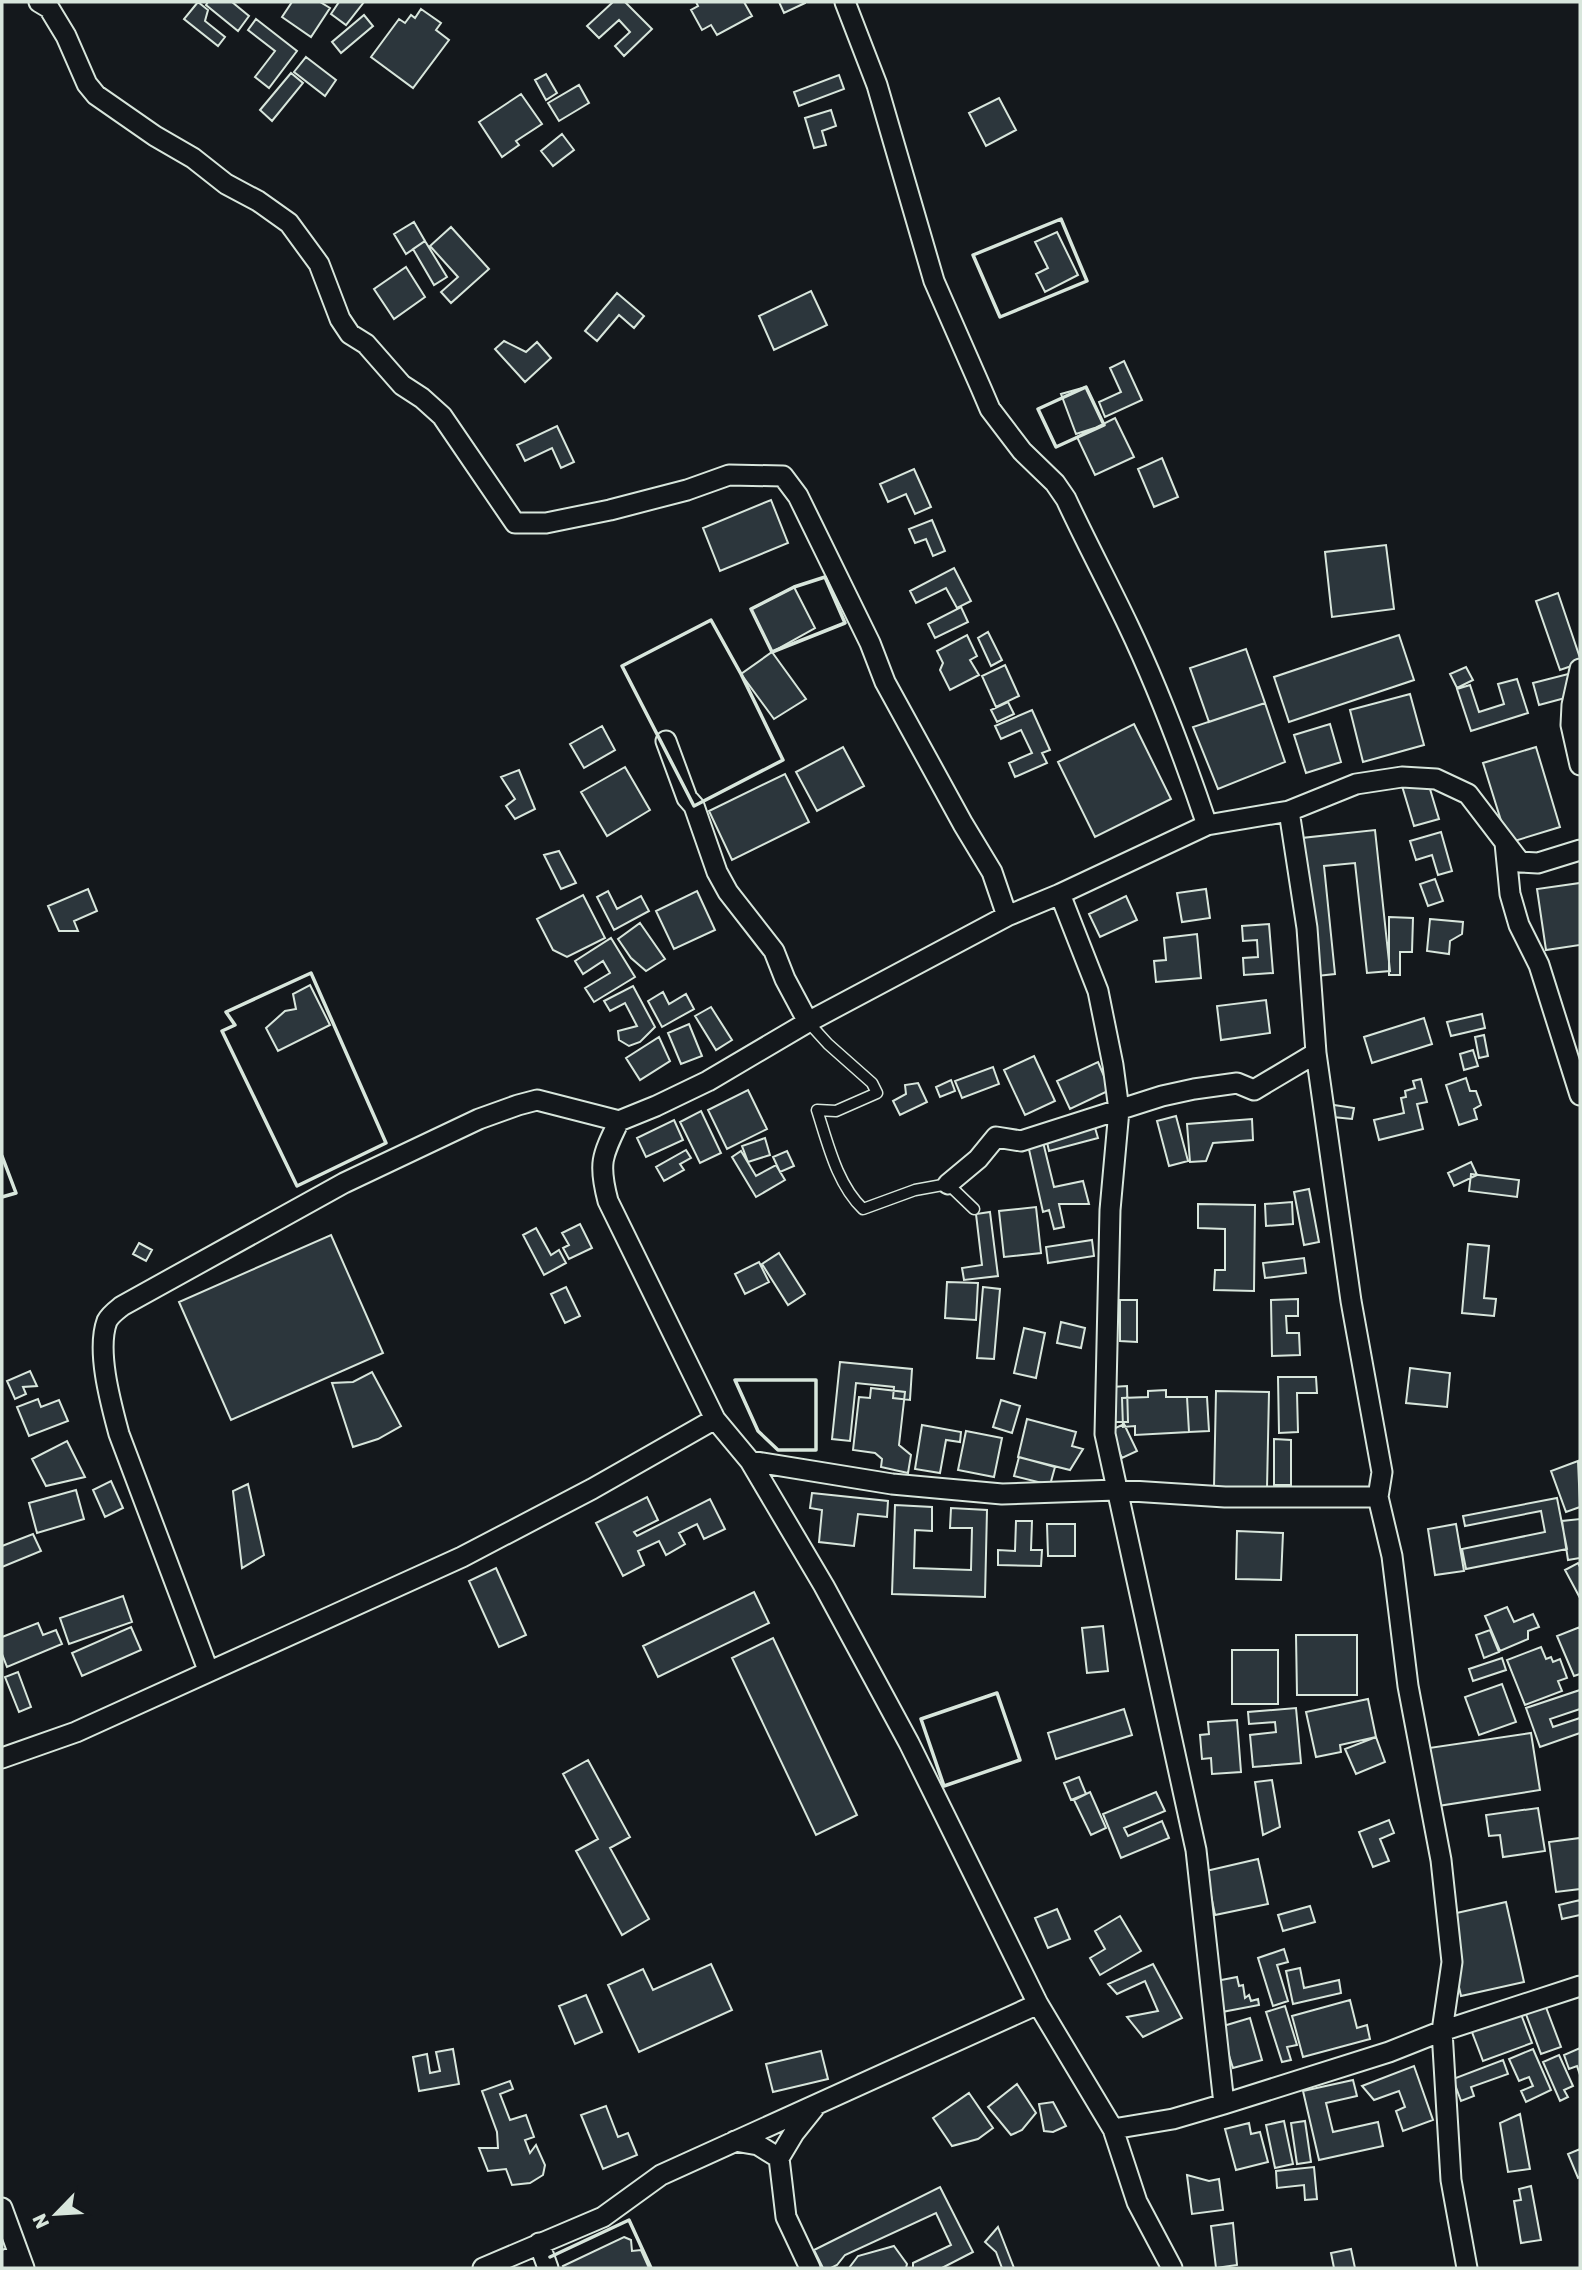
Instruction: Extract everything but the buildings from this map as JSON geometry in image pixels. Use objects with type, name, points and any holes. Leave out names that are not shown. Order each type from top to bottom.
[{"type":"street","points":[[39,2],[49,8],[66,36],[87,83],[96,95],[155,136],[193,158],[226,184],[258,201],[289,223],[319,264],[340,319],[350,334],[366,344],[402,385],[442,416],[515,523],[546,523],[610,510],[687,490],[729,475],[783,476],[809,517],[886,682],[992,872],[1007,916]]},
{"type":"street","points":[[845,2],[877,85],[934,281],[981,388],[990,408],[1022,451],[1055,483],[1066,499],[1128,625],[1180,744],[1207,825]]},
{"type":"street","points":[[1580,669],[1572,705],[1571,725],[1580,765]]},
{"type":"street","points":[[666,741],[687,798],[694,806],[717,872],[728,892],[774,951],[785,979],[808,1022]]},
{"type":"street","points":[[208,1670],[119,1434],[110,1401],[103,1342],[108,1318],[122,1306],[344,1183],[479,1119],[537,1100],[619,1121],[708,1081],[808,1022],[1007,916],[1207,825],[1289,811],[1356,785],[1402,777],[1436,779],[1468,794],[1520,862],[1538,863],[1580,850]]},
{"type":"street","points":[[1289,811],[1307,928],[1316,1052],[1351,1301],[1382,1472],[1378,1497],[1392,1556],[1408,1686],[1441,1860],[1452,1962],[1442,2031],[1451,2180],[1467,2268]]},
{"type":"street","points":[[1505,843],[1510,894],[1520,925],[1539,965],[1580,1095]]},
{"type":"street","points":[[1060,894],[1098,992],[1113,1065],[1119,1110],[1110,1210],[1105,1434],[1196,1850],[1224,2104]]},
{"type":"street","points":[[948,1184],[978,1159],[996,1137],[1021,1140],[1194,1089],[1237,1083],[1254,1090],[1316,1052]]},
{"type":"street","points":[[619,1121],[603,1154],[601,1176],[608,1201],[715,1419],[750,1461],[824,1586],[909,1743],[1038,2004],[1113,2129],[1137,2202],[1172,2268]]},
{"type":"street","points":[[2,1758],[76,1732],[461,1556],[592,1489],[715,1419]]},
{"type":"street","points":[[750,1461],[892,1483],[1002,1494],[1116,1490],[1225,1497],[1378,1497]]},
{"type":"street","points":[[1113,2129],[1173,2119],[1224,2104],[1389,2052],[1442,2031],[1580,1986]]},
{"type":"street","points":[[483,2268],[603,2217],[661,2175],[1038,2004]]},
{"type":"street","points":[[810,2268],[786,2217],[779,2158],[794,2133],[817,2105]]},
{"type":"street","points":[[735,2141],[758,2145],[779,2158]]},
{"type":"street","points":[[2,2208],[15,2261]]},
{"type":"street","points":[[539,2243],[548,2268]]},
{"type":"lane","points":[[808,1022],[828,1044],[872,1083],[877,1093],[836,1111],[817,1110],[850,1197],[863,1209],[915,1190],[948,1184],[974,1209]]},
{"type":"wall","points":[[1061,219],[1087,281],[1000,317],[973,255],[1061,219]]},
{"type":"wall","points":[[1086,387],[1104,425],[1056,447],[1038,409],[1086,387]]},
{"type":"wall","points":[[825,577],[845,623],[772,652],[751,609],[794,587],[825,577]]},
{"type":"wall","points":[[711,620],[783,760],[694,806],[622,666],[711,620]]},
{"type":"wall","points":[[311,973],[386,1143],[297,1186],[222,1031],[235,1025],[226,1012],[311,973]]},
{"type":"wall","points":[[2,1156],[16,1193],[2,1197]]},
{"type":"wall","points":[[735,1380],[816,1380],[816,1450],[778,1450],[758,1431],[735,1380]]},
{"type":"wall","points":[[997,1693],[1020,1760],[944,1786],[921,1719],[997,1693]]},
{"type":"wall","points":[[550,2257],[629,2220],[651,2268]]}]
